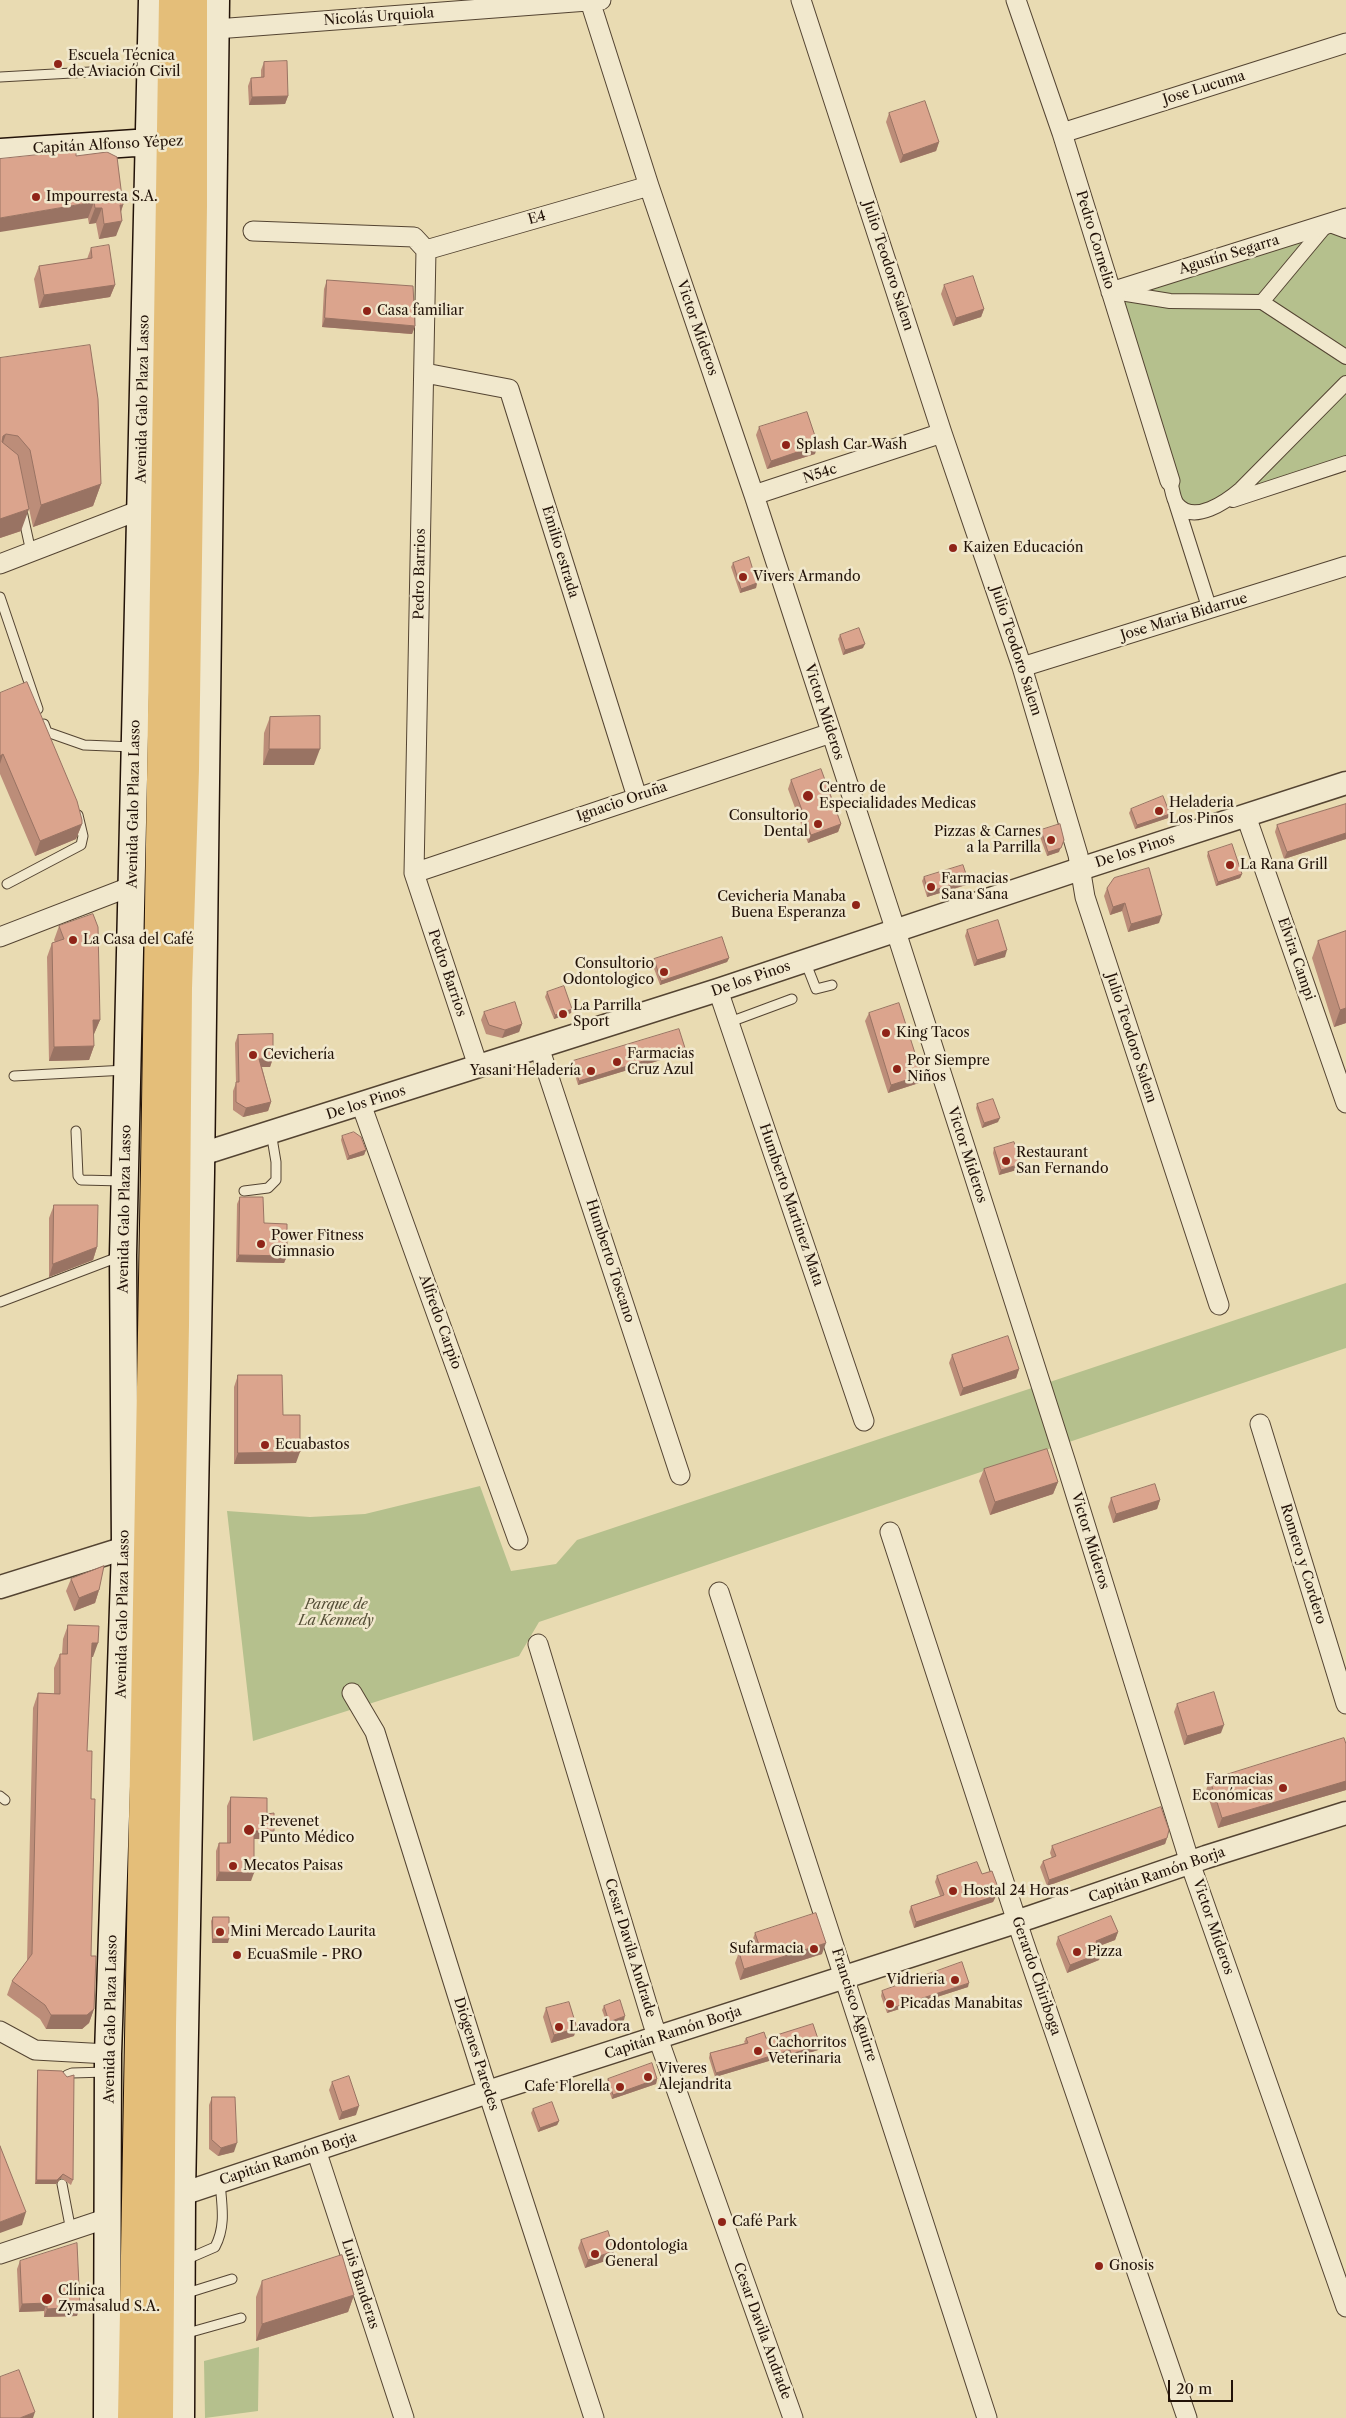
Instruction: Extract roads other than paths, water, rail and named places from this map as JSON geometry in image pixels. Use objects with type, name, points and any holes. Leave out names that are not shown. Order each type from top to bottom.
[{"type":"main road","name":"Avenida Galo Plaza Lasso","points":[[152,0],[182,141],[177,1162]]},
{"type":"main road","name":"Avenida Galo Plaza Lasso","points":[[159,2418],[162,2026],[177,1162],[182,141],[173,0]]},
{"type":"main road","name":"Avenida Galo Plaza Lasso","points":[[107,2418],[108,2063],[125,1548],[123,1255],[140,510],[182,141],[193,0]]},
{"type":"main road","name":"Avenida Galo Plaza Lasso","points":[[182,141],[216,28],[216,0]]},
{"type":"main road","name":"Capitán Alfonso Yépez","points":[[0,152],[182,141]]},
{"type":"main road","name":"Avenida Galo Plaza Lasso","points":[[160,2201],[182,2261],[182,2418]]},
{"type":"main road","name":"Avenida Galo Plaza Lasso","points":[[132,2418],[160,2201]]},
{"type":"street","name":"Julio Teodoro Salem","points":[[802,0],[942,434],[1022,666],[1080,869],[1085,897],[1219,1305]]},
{"type":"street","name":"Pedro Cornelio","points":[[1016,0],[1062,132],[1170,482]]},
{"type":"street","name":"Nicolás Urquiola","points":[[216,28],[596,1]]},
{"type":"street","name":"Victor Mideros","points":[[596,1],[649,186],[754,495],[895,930],[1061,1446],[1190,1863],[1346,2307]]},
{"type":"street","name":"Jose Lucuma","points":[[1062,132],[1346,43]]},
{"type":"street","name":"E4","points":[[426,250],[649,186]]},
{"type":"street","name":"Agustín Segarra","points":[[1111,292],[1346,218]]},
{"type":"street","points":[[1262,302],[1327,224],[1346,232]]},
{"type":"street","points":[[254,231],[414,237],[426,250]]},
{"type":"street","name":"Pedro Barrios","points":[[426,250],[414,873],[478,1066]]},
{"type":"street","points":[[1111,292],[1170,301],[1262,302],[1346,357]]},
{"type":"street","name":"Emilio estrada","points":[[424,373],[509,389],[637,797]]},
{"type":"street","points":[[1224,503],[1241,489],[1346,383]]},
{"type":"street","name":"N54c","points":[[754,495],[942,434]]},
{"type":"street","points":[[1176,503],[1189,512],[1196,512],[1346,463]]},
{"type":"street","points":[[1170,482],[1210,610]]},
{"type":"street","points":[[0,564],[140,510]]},
{"type":"street","name":"Jose Maria Bidarrue","points":[[1022,666],[1210,610],[1346,566]]},
{"type":"street","name":"Ignacio Oruña","points":[[414,873],[831,733]]},
{"type":"street","name":"De los Pinos","points":[[177,1162],[718,990],[1080,869],[1346,783]]},
{"type":"street","name":"Elvira Campi","points":[[1246,816],[1346,1103]]},
{"type":"street","points":[[0,937],[132,886]]},
{"type":"street","name":"Humberto Martinez Mata","points":[[718,990],[864,1420]]},
{"type":"street","name":"Humberto Toscano","points":[[539,1047],[680,1475]]},
{"type":"street","name":"Alfredo Carpio","points":[[362,1104],[518,1540]]},
{"type":"street","name":"Romero y Cordero","points":[[1260,1424],[1346,1704]]},
{"type":"street","name":"Gerardo Chiriboga","points":[[890,1532],[1017,1922],[1186,2418]]},
{"type":"street","points":[[0,1587],[125,1548]]},
{"type":"street","name":"Francisco Aguirre","points":[[719,1592],[987,2418]]},
{"type":"street","name":"Cesar Davila Andrade","points":[[538,1644],[658,2038],[794,2418]]},
{"type":"street","name":"Diógenes Paredes","points":[[352,1693],[374,1732],[594,2418]]},
{"type":"street","name":"Capitán Ramón Borja","points":[[0,2254],[488,2092],[845,1978],[1190,1863],[1346,1814]]},
{"type":"street","points":[[0,2031],[35,2050],[108,2063]]},
{"type":"street","name":"Luis Banderas","points":[[316,2150],[404,2418]]},
{"type":"lane","points":[[0,77],[90,72]]},
{"type":"lane","points":[[20,499],[31,552]]},
{"type":"lane","points":[[0,597],[34,700],[49,737],[84,744],[135,747]]},
{"type":"lane","points":[[7,884],[81,845],[83,836],[82,826],[73,803]]},
{"type":"lane","points":[[805,960],[816,989],[832,985]]},
{"type":"lane","points":[[730,1022],[792,999]]},
{"type":"lane","points":[[14,1076],[128,1070]]},
{"type":"lane","points":[[76,1131],[78,1176],[82,1180],[126,1181]]},
{"type":"lane","points":[[244,1191],[268,1188],[276,1180],[276,1162],[271,1132]]},
{"type":"lane","points":[[0,1302],[123,1255]]},
{"type":"lane","points":[[67,2075],[89,2071],[108,2063]]},
{"type":"lane","points":[[182,2261],[215,2247],[222,2234],[223,2217],[220,2182]]},
{"type":"lane","points":[[62,2184],[71,2231]]},
{"type":"lane","points":[[182,2294],[232,2279]]},
{"type":"lane","points":[[182,2334],[241,2318]]},
{"type":"place","name":"Escuela Técnica de Aviación Civil","points":[[58,64]]},
{"type":"place","name":"Impourresta S.A.","points":[[36,197]]},
{"type":"place","name":"Casa familiar","points":[[367,311]]},
{"type":"place","name":"Splash Car Wash","points":[[786,445]]},
{"type":"place","name":"Kaizen Educación","points":[[953,548]]},
{"type":"place","name":"Vivers Armando","points":[[743,577]]},
{"type":"place","name":"Centro de Especialidades Medicas","points":[[808,796]]},
{"type":"place","name":"Heladeria Los Pinos","points":[[1159,811]]},
{"type":"place","name":"Consultorio Dental","points":[[818,824]]},
{"type":"place","name":"Pizzas & Carnes a la Parrilla","points":[[1051,840]]},
{"type":"place","name":"La Rana Grill","points":[[1230,865]]},
{"type":"place","name":"Farmacias Sana Sana","points":[[931,887]]},
{"type":"place","name":"Cevicheria Manaba Buena Esperanza","points":[[856,905]]},
{"type":"place","name":"La Casa del Café","points":[[73,940]]},
{"type":"place","name":"Consultorio Odontologico","points":[[664,972]]},
{"type":"place","name":"La Parrilla Sport","points":[[563,1014]]},
{"type":"place","name":"King Tacos","points":[[886,1033]]},
{"type":"place","name":"Cevichería","points":[[253,1055]]},
{"type":"place","name":"Farmacias Cruz Azul","points":[[617,1062]]},
{"type":"place","name":"Por Siempre Niños","points":[[897,1069]]},
{"type":"place","name":"Yasani Heladería","points":[[591,1071]]},
{"type":"place","name":"Restaurant San Fernando","points":[[1006,1161]]},
{"type":"place","name":"Power Fitness Gimnasio","points":[[261,1244]]},
{"type":"place","name":"Ecuabastos","points":[[265,1445]]},
{"type":"place","name":"Farmacias Económicas","points":[[1283,1788]]},
{"type":"place","name":"Prevenet Punto Médico","points":[[249,1830]]},
{"type":"place","name":"Mecatos Paisas","points":[[233,1866]]},
{"type":"place","name":"Hostal 24 Horas","points":[[953,1891]]},
{"type":"place","name":"Mini Mercado Laurita","points":[[220,1932]]},
{"type":"place","name":"Sufarmacia","points":[[814,1949]]},
{"type":"place","name":"Pizza","points":[[1077,1952]]},
{"type":"place","name":"EcuaSmile - PRO","points":[[237,1955]]},
{"type":"place","name":"Vidrieria","points":[[955,1980]]},
{"type":"place","name":"Picadas Manabitas","points":[[890,2004]]},
{"type":"place","name":"Lavadora","points":[[559,2027]]},
{"type":"place","name":"Cachorritos Veterinaria","points":[[758,2051]]},
{"type":"place","name":"Viveres Alejandrita","points":[[648,2077]]},
{"type":"place","name":"Cafe Florella","points":[[620,2087]]},
{"type":"place","name":"Café Park","points":[[722,2222]]},
{"type":"place","name":"Odontologia General","points":[[595,2254]]},
{"type":"place","name":"Gnosis","points":[[1099,2266]]},
{"type":"place","name":"Clínica Zymasalud S.A.","points":[[47,2299]]},
{"type":"park label","name":"Parque de La Kennedy","points":[[336,1614]]}]
